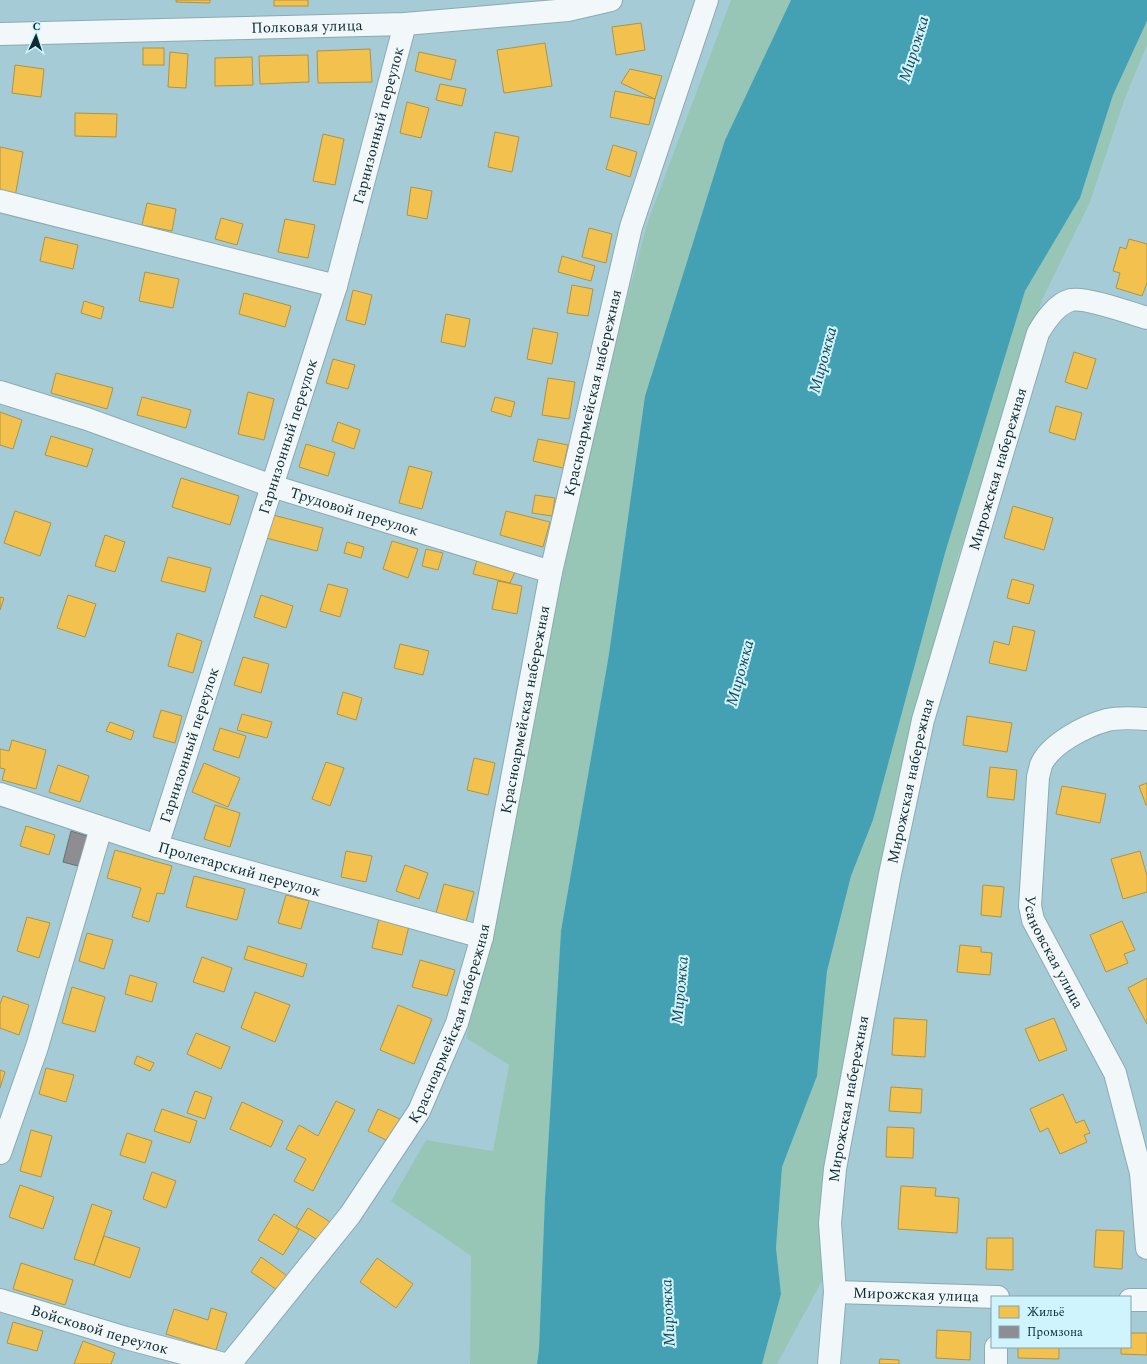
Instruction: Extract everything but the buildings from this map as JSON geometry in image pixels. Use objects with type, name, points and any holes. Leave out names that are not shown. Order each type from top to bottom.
[{"type":"street","name":"Полковая улица","points":[[0,34],[406,24],[611,0]]},
{"type":"street","name":"Красноармейская набережная","points":[[230,1364],[350,1215],[419,1111],[457,1023],[482,937],[551,572],[631,227],[707,0]]},
{"type":"street","name":"Гарнизонный переулок","points":[[157,846],[336,286],[406,24]]},
{"type":"street","points":[[0,201],[336,286]]},
{"type":"street","name":"Мирожская набережная","points":[[829,1364],[835,1292],[830,1223],[834,1169],[889,881],[922,720],[1038,333],[1047,318],[1057,308],[1070,300],[1083,300],[1147,318]]},
{"type":"street","name":"Трудовой переулок","points":[[0,392],[87,419],[272,486],[551,572]]},
{"type":"street","name":"Усановская улица","points":[[1147,719],[1128,718],[1108,720],[1083,728],[1049,753],[1042,764],[1038,777],[1030,906],[1033,920],[1115,1073],[1141,1172],[1147,1248]]},
{"type":"street","name":"Пролетарский переулок","points":[[0,794],[157,846],[482,937]]},
{"type":"street","points":[[0,1153],[37,1047],[101,828]]},
{"type":"street","name":"Мирожская улица","points":[[835,1292],[991,1297]]},
{"type":"street","name":"Войсковой переулок","points":[[0,1300],[126,1338],[224,1364]]},
{"type":"street","points":[[1131,1300],[1147,1300]]},
{"type":"street","points":[[996,1348],[996,1364]]},
{"type":"green space","points":[[731,0],[791,0],[725,140],[645,396],[609,654],[561,931],[537,1364],[470,1364],[471,1256],[391,1201],[426,1140],[493,1151],[509,1065],[466,1038],[496,920],[527,751],[563,573],[608,371],[647,224]]},
{"type":"green space","points":[[1147,21],[1147,45],[1125,98],[1090,202],[1042,300],[958,556],[893,811],[823,1171],[822,1281],[777,1364],[762,1364],[781,1294],[776,1248],[782,1167],[817,1076],[827,971],[851,876],[873,820],[945,553],[1025,291],[1080,198],[1113,95]]},
{"type":"water","name":"Мирожка","points":[[791,0],[1147,0],[1147,21],[1113,95],[1080,198],[1025,291],[945,553],[873,820],[851,876],[827,971],[817,1076],[782,1167],[776,1248],[781,1294],[762,1364],[537,1364],[561,931],[609,654],[645,396],[725,140]]}]
